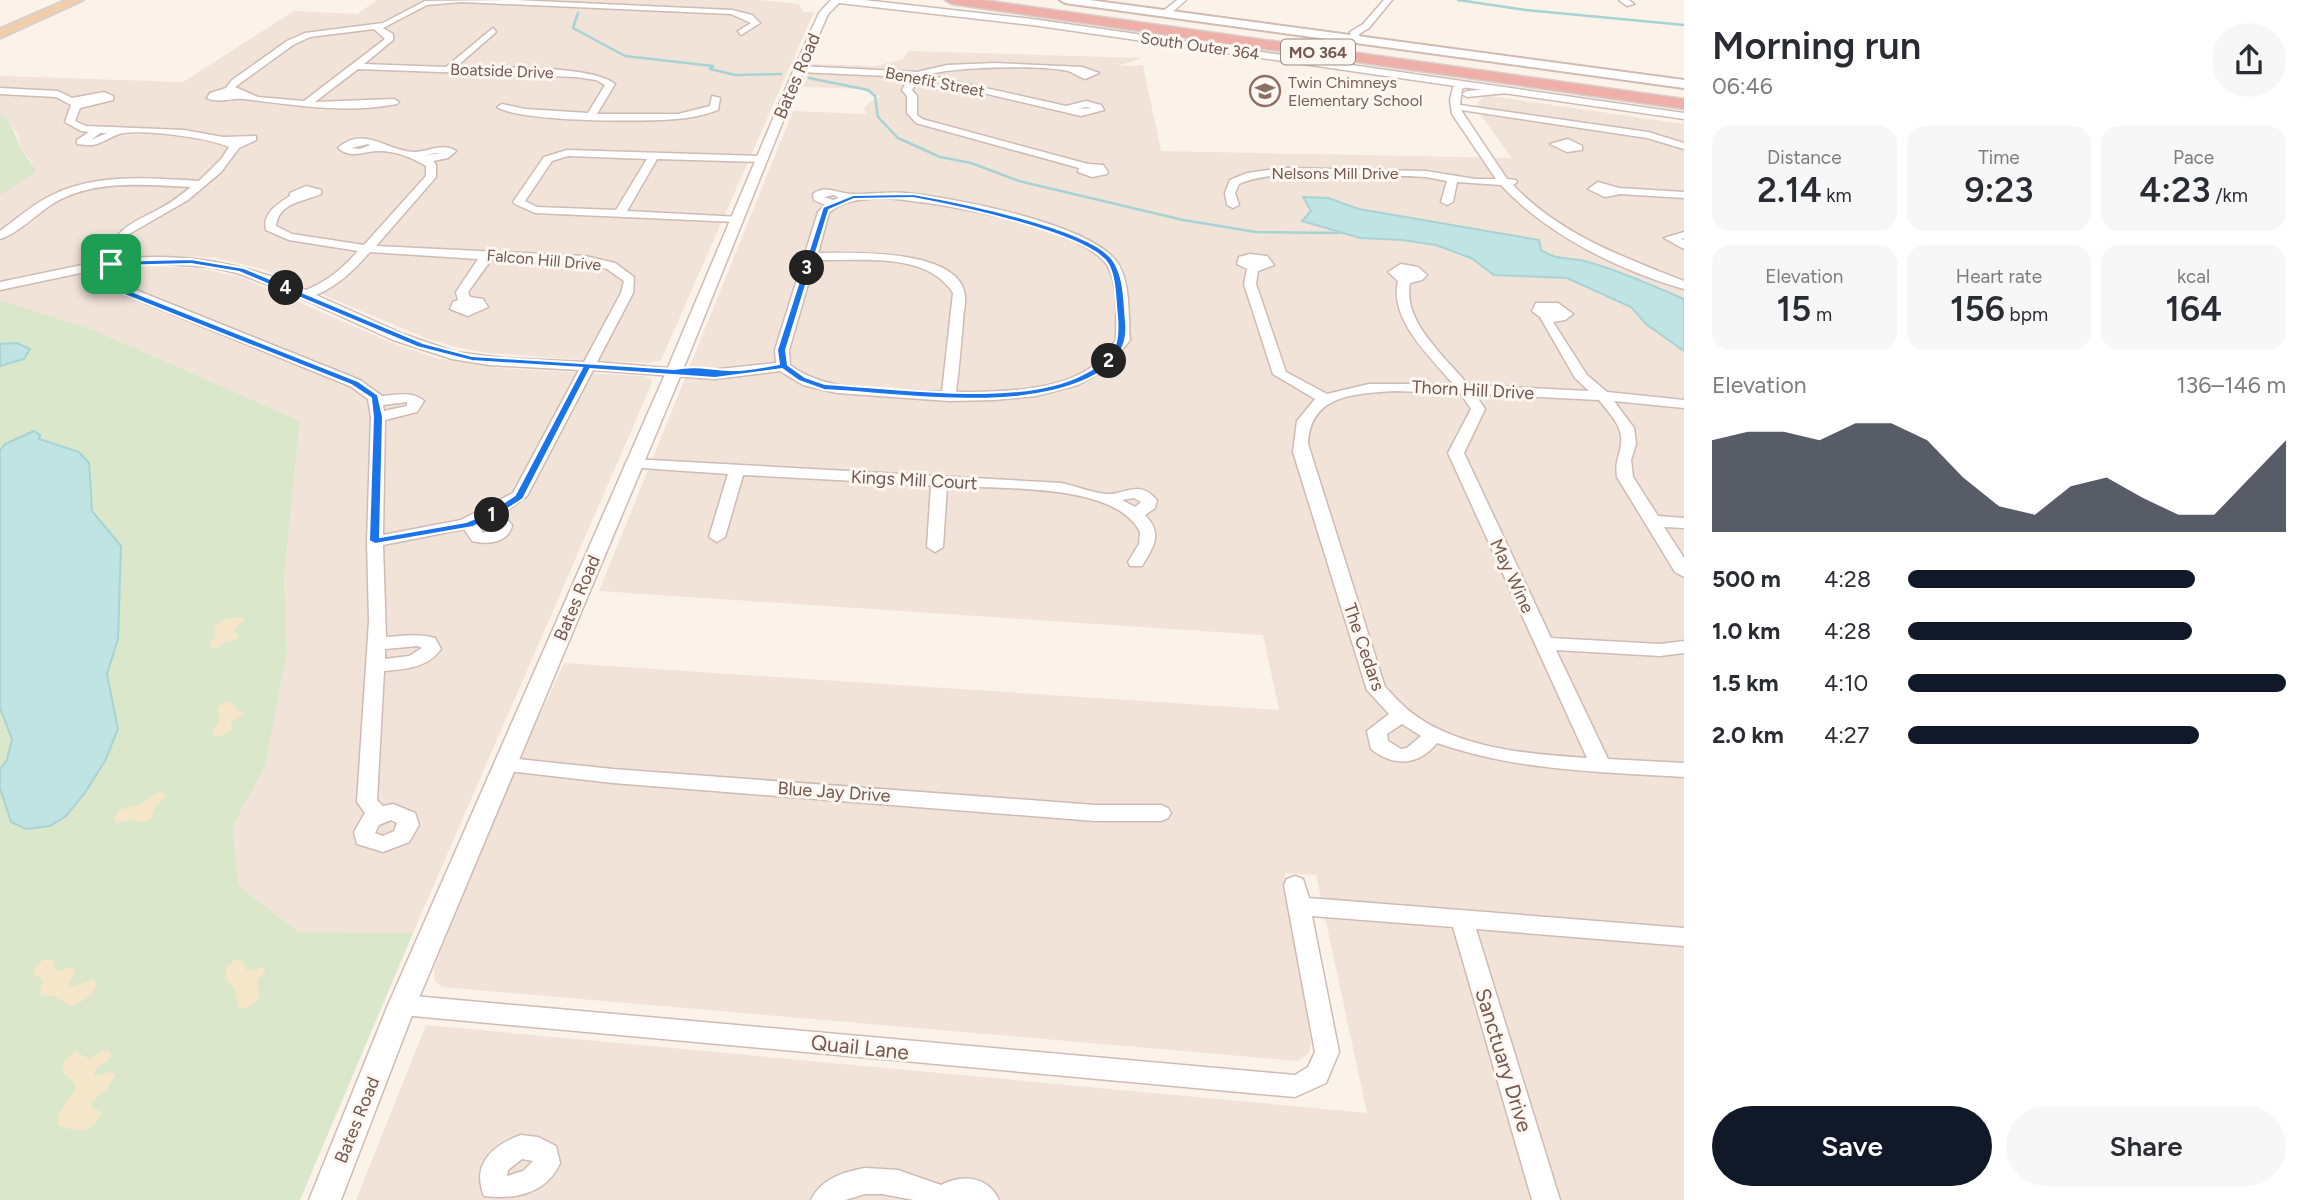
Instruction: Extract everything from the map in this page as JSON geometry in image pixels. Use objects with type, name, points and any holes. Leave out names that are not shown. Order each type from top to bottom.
[{"type":"highway","name":"MO 364","points":[[952,0],[1684,104]]},
{"type":"highway","name":"MO 364","points":[[995,0],[1684,96]]},
{"type":"main road","points":[[0,27],[63,0]]},
{"type":"main road","points":[[0,34],[77,0]]},
{"type":"main road","points":[[1065,0],[1684,84]]},
{"type":"street","points":[[394,102],[370,105],[269,102],[234,93],[234,82],[279,51],[313,33],[393,22],[424,2],[443,0],[757,12],[749,17],[756,23],[741,33]]},
{"type":"street","points":[[632,8],[640,0]]},
{"type":"street","name":"Bates Road","points":[[325,1200],[402,1005],[674,372],[799,69],[824,13],[838,0]]},
{"type":"street","name":"South Outer 364","points":[[838,0],[1019,20],[1431,80],[1463,90],[1504,91],[1684,116]]},
{"type":"street","points":[[1165,14],[1182,0]]},
{"type":"street","points":[[1356,38],[1368,30],[1366,26],[1388,0]]},
{"type":"street","points":[[308,103],[389,40],[390,36],[375,26]]},
{"type":"street","points":[[449,69],[493,30]]},
{"type":"street","name":"Boatside Drive","points":[[356,66],[576,74],[599,78],[610,84],[609,89],[591,115]]},
{"type":"street","points":[[1079,71],[963,66],[944,68],[916,75],[907,90],[912,96],[910,110],[913,117],[919,121],[1088,166]]},
{"type":"street","name":"Benefit Street","points":[[799,69],[916,75],[1070,110]]},
{"type":"street","points":[[1463,90],[1463,108],[1519,182],[1543,208],[1596,241],[1684,277]]},
{"type":"street","points":[[0,92],[58,94],[73,103],[69,122],[84,129],[206,136],[229,143],[234,153],[225,163],[172,206],[130,228],[120,237],[109,279],[115,288],[355,383],[375,397],[377,644],[367,803],[378,814]]},
{"type":"street","points":[[502,107],[525,112],[683,117],[712,110],[715,108],[715,98]]},
{"type":"street","points":[[1463,108],[1648,135],[1684,146]]},
{"type":"street","points":[[1463,108],[1457,114],[1503,182],[1530,208],[1585,243],[1684,285]]},
{"type":"street","points":[[1569,142],[1577,124]]},
{"type":"street","points":[[303,296],[336,280],[428,182],[433,171],[419,158],[403,151],[375,148]]},
{"type":"street","points":[[736,219],[511,209],[511,204],[519,201],[548,159],[572,152],[761,159]]},
{"type":"street","points":[[619,214],[654,155]]},
{"type":"street","name":"Nelsons Mill Drive","points":[[1233,205],[1230,192],[1234,182],[1247,176],[1267,173],[1402,173],[1475,182],[1519,182]]},
{"type":"street","points":[[1447,202],[1457,178]]},
{"type":"street","points":[[0,236],[56,197],[89,186],[112,182],[199,184]]},
{"type":"street","points":[[834,204],[818,198],[818,194],[835,191],[850,198]]},
{"type":"street","points":[[1618,191],[1684,195]]},
{"type":"street","points":[[0,286],[55,272],[111,264],[159,261],[215,264],[241,270],[390,334],[454,355],[506,362],[674,372],[695,376],[754,372],[783,366],[802,379],[824,387],[1001,397],[1041,391],[1086,377],[1112,359],[1123,340],[1114,268],[1102,254],[1070,237],[960,204],[913,196],[873,195],[850,198],[834,204],[824,212],[782,350],[783,366]]},
{"type":"street","name":"Falcon Hill Drive","points":[[296,197],[273,214],[268,226],[283,237],[318,244],[366,248],[600,262],[627,276],[630,285],[519,496],[493,514],[504,525],[503,531],[494,537],[478,538],[469,524],[375,541]]},
{"type":"street","points":[[1684,235],[1670,238],[1684,245]]},
{"type":"street","points":[[465,302],[461,292],[489,254]]},
{"type":"street","points":[[811,256],[920,262],[939,269],[956,282],[959,293],[949,396]]},
{"type":"street","points":[[1253,268],[1250,284],[1280,374],[1325,399]]},
{"type":"street","points":[[1405,279],[1402,295],[1412,324],[1467,390]]},
{"type":"street","points":[[1547,316],[1545,319],[1582,378],[1604,397],[1627,428],[1629,444],[1623,460],[1625,477],[1684,572]]},
{"type":"street","name":"Thorn Hill Drive","points":[[1325,399],[1384,387],[1604,397],[1684,404]]},
{"type":"street","name":"May Wine","points":[[1467,390],[1478,409],[1474,423],[1458,445],[1456,453],[1600,764]]},
{"type":"street","name":"The Cedars","points":[[1325,399],[1305,418],[1299,432],[1301,452],[1376,690],[1386,703],[1433,735],[1502,757],[1684,769]]},
{"type":"street","name":"Kings Mill Court","points":[[633,464],[1061,488],[1089,492],[1111,499],[1128,492],[1142,495],[1149,500],[1149,505],[1133,515],[1148,530],[1148,540],[1136,562]]},
{"type":"street","points":[[718,537],[737,470]]},
{"type":"street","points":[[935,547],[939,482]]},
{"type":"street","points":[[1653,521],[1684,523]]},
{"type":"street","points":[[376,666],[414,661],[426,657],[432,649],[429,642],[418,640],[377,644]]},
{"type":"street","points":[[1544,643],[1660,650],[1684,647]]},
{"type":"street","points":[[1402,715],[1377,731],[1378,744],[1385,750],[1399,756],[1410,756],[1421,750],[1433,735]]},
{"type":"street","name":"Blue Jay Drive","points":[[507,765],[613,776],[1095,813],[1161,813]]},
{"type":"street","name":"Quail Lane","points":[[402,1005],[1295,1086],[1317,1078],[1327,1052],[1297,895],[1462,920]]},
{"type":"street","points":[[1462,920],[1684,937]]},
{"type":"street","name":"Sanctuary Drive","points":[[1462,920],[1546,1200]]},
{"type":"street","points":[[825,1200],[830,1194],[852,1183],[885,1180],[927,1189],[941,1200],[959,1190],[977,1194],[985,1200]]},
{"type":"shaded area","points":[[377,0],[759,0],[799,4],[804,12],[814,12],[661,360],[650,363],[568,359],[459,348],[425,338],[262,269],[215,258],[148,256],[90,262],[0,281],[0,195],[16,183],[33,163],[21,149],[18,136],[5,116],[0,114],[0,76],[183,82],[294,11],[357,14]]},
{"type":"shaded area","points":[[909,51],[1142,58],[1118,66],[1143,65],[1161,151],[1512,158],[1482,117],[1477,103],[1485,95],[1684,124],[1684,1200],[356,1200],[426,1025],[1367,1113],[1316,875],[1285,873],[1311,1042],[1309,1053],[1298,1061],[442,987],[435,981],[434,968],[503,794],[564,663],[1279,710],[1263,635],[599,591],[793,111],[867,114],[864,108],[881,97],[866,92],[866,89],[803,87],[812,64],[875,66],[903,59]]},
{"type":"shaded area","points":[[149,266],[199,268],[241,277],[395,344],[440,359],[499,368],[644,376],[651,379],[652,383],[413,933],[298,932],[238,885],[233,826],[265,766],[287,653],[284,579],[300,421],[94,330],[0,300],[0,291],[49,279],[97,270]]},
{"type":"green space","points":[[0,114],[8,120],[36,172],[0,195]]},
{"type":"green space","points":[[0,300],[94,330],[300,421],[284,579],[287,653],[265,766],[233,826],[238,885],[298,932],[413,933],[300,1200],[0,1200]]},
{"type":"sand","points":[[235,617],[244,618],[245,621],[233,629],[240,638],[224,642],[216,649],[209,646],[216,635],[213,628],[220,621]]},
{"type":"sand","points":[[230,701],[236,710],[245,712],[244,715],[231,722],[232,730],[215,737],[212,731],[220,719],[217,709],[221,704]]},
{"type":"sand","points":[[163,792],[166,796],[154,809],[151,819],[144,822],[132,819],[117,823],[114,818],[119,810],[138,805]]},
{"type":"sand","points":[[44,959],[54,961],[56,972],[73,967],[76,971],[69,984],[71,987],[94,979],[97,985],[95,989],[79,1003],[70,1006],[54,996],[39,995],[43,980],[34,974],[33,970]]},
{"type":"sand","points":[[235,960],[241,960],[247,971],[263,967],[266,970],[257,981],[260,997],[247,1008],[238,1007],[235,990],[225,978],[226,967]]},
{"type":"sand","points":[[107,1050],[111,1053],[110,1059],[98,1067],[93,1076],[111,1072],[116,1074],[107,1089],[92,1102],[92,1107],[102,1113],[98,1120],[82,1130],[57,1124],[60,1112],[76,1088],[75,1083],[62,1072],[65,1060],[76,1051],[89,1059]]},
{"type":"water","points":[[1303,197],[1328,198],[1359,209],[1539,240],[1541,250],[1553,256],[1581,260],[1637,279],[1684,299],[1684,351],[1646,324],[1631,307],[1567,278],[1494,275],[1471,258],[1436,245],[1360,238],[1302,221],[1311,211]]},
{"type":"water","points":[[17,343],[30,349],[24,359],[0,366],[0,344]]},
{"type":"water","points":[[34,431],[40,435],[39,439],[79,452],[89,463],[92,511],[121,546],[118,639],[107,674],[118,729],[105,761],[66,816],[50,826],[26,829],[11,822],[0,788],[0,769],[7,760],[12,739],[0,708],[0,450],[5,444]]},
{"type":"waterway","points":[[1458,0],[1526,10],[1684,25]]},
{"type":"waterway","points":[[578,13],[573,28],[625,56],[713,66],[710,69],[735,75],[781,74]]},
{"type":"waterway","points":[[809,78],[868,90],[875,96],[878,117],[898,138],[940,157],[971,163],[1019,181],[1183,220],[1256,232],[1339,233]]},
{"type":"place","name":"Twin Chimneys Elementary School","points":[[1265,91]]},
{"type":"route","points":[[111,264],[109,279],[115,288],[197,318],[355,383],[375,397],[378,417],[375,541],[469,524],[485,519],[519,496],[587,366],[695,376],[754,372],[783,366],[812,385],[838,389],[1001,397],[1041,391],[1086,377],[1112,359],[1123,340],[1117,275],[1110,261],[1102,254],[1082,242],[1043,228],[960,204],[913,196],[853,197],[826,209],[782,350],[783,366],[754,372],[730,373],[696,368],[674,372],[587,366],[506,362],[472,359],[420,345],[241,270],[191,262],[111,264]]}]
